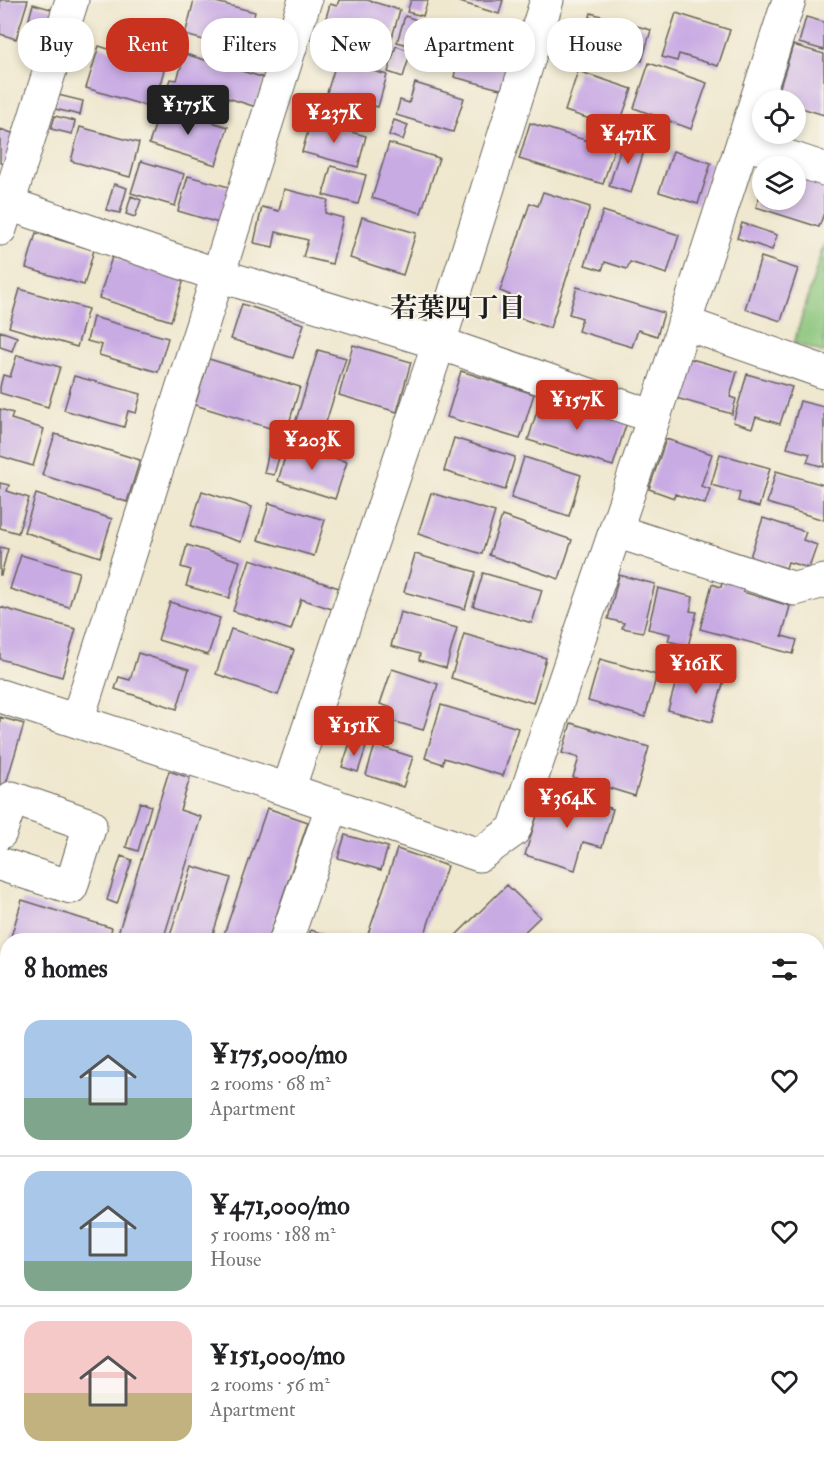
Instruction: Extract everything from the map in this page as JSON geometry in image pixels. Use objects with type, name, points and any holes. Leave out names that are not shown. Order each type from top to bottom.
[{"type":"street","points":[[72,0],[3,212],[219,275],[439,343],[654,417]]},
{"type":"street","points":[[77,721],[306,0]]},
{"type":"street","points":[[288,790],[439,343],[547,0]]},
{"type":"street","points":[[0,696],[333,804],[479,855],[514,830],[654,417],[789,0]]},
{"type":"street","points":[[743,142],[824,169]]},
{"type":"street","points":[[684,323],[824,372]]},
{"type":"street","points":[[616,531],[795,589],[824,581]]},
{"type":"street","points":[[0,833],[12,798],[90,825],[71,886],[0,864]]},
{"type":"street","points":[[288,933],[333,804]]},
{"type":"green space","points":[[824,243],[824,353],[794,343]]},
{"type":"building","points":[[0,0],[28,0],[22,18],[18,18],[16,39],[0,34]]},
{"type":"building","points":[[194,0],[208,0],[255,12],[253,18],[201,18],[201,39],[189,36],[189,19]]},
{"type":"building","points":[[339,0],[367,0],[400,10],[392,38],[392,18],[326,18],[330,4],[337,6]]},
{"type":"building","points":[[411,0],[428,0],[423,16],[407,12]]},
{"type":"building","points":[[453,0],[503,0],[499,14]]},
{"type":"building","points":[[33,4],[54,10],[52,18],[29,18]]},
{"type":"building","points":[[591,13],[609,18],[590,18]]},
{"type":"building","points":[[676,13],[730,30],[718,66],[679,54],[677,61],[662,57]]},
{"type":"building","points":[[806,17],[824,22],[824,50],[799,43]]},
{"type":"building","points":[[404,19],[404,44],[397,42]]},
{"type":"building","points":[[643,28],[651,30],[643,58]]},
{"type":"building","points":[[793,45],[824,54],[824,115],[806,109],[806,90],[779,90]]},
{"type":"building","points":[[99,46],[106,48],[106,72],[164,72],[153,108],[86,88],[91,72],[94,72],[94,62]]},
{"type":"building","points":[[396,46],[404,49],[403,77],[388,72],[392,72],[392,59]]},
{"type":"building","points":[[189,55],[201,59],[201,72],[245,72],[265,78],[256,107],[228,98],[224,111],[165,94],[170,79],[177,80],[179,72],[189,72]]},
{"type":"building","points":[[649,63],[707,83],[691,129],[634,108]]},
{"type":"building","points":[[333,72],[377,72],[387,75],[378,107],[355,101],[353,108],[325,99]]},
{"type":"building","points":[[455,72],[509,72],[504,90],[454,77]]},
{"type":"building","points":[[578,72],[632,89],[618,128],[565,111]]},
{"type":"building","points":[[415,83],[464,98],[453,132],[396,115],[400,100],[409,103]]},
{"type":"building","points":[[58,95],[83,101],[80,115],[55,109]]},
{"type":"building","points":[[161,106],[228,127],[216,165],[149,144]]},
{"type":"building","points":[[55,116],[75,121],[72,134],[51,129]]},
{"type":"building","points":[[394,120],[408,125],[403,140],[389,135]]},
{"type":"building","points":[[311,121],[366,136],[358,167],[302,152]]},
{"type":"building","points":[[530,123],[614,149],[603,184],[519,159]]},
{"type":"building","points":[[80,127],[139,143],[130,177],[71,161]]},
{"type":"building","points":[[0,129],[15,134],[4,164],[0,163]]},
{"type":"building","points":[[624,138],[646,144],[631,193],[609,186]]},
{"type":"building","points":[[389,143],[439,158],[421,213],[372,198]]},
{"type":"building","points":[[673,151],[711,163],[698,204],[659,192]]},
{"type":"building","points":[[141,161],[184,174],[175,206],[131,193]]},
{"type":"building","points":[[331,166],[366,175],[358,204],[323,195]]},
{"type":"building","points":[[188,176],[229,187],[219,223],[178,211]]},
{"type":"building","points":[[806,179],[824,185],[824,213],[819,227],[765,210],[806,210]]},
{"type":"building","points":[[114,184],[127,188],[120,213],[106,210]]},
{"type":"building","points":[[284,189],[328,200],[325,213],[343,218],[332,264],[303,257],[308,240],[276,232],[273,247],[254,243],[262,207],[279,211]]},
{"type":"building","points":[[543,192],[590,207],[550,328],[504,313],[510,295],[500,291],[530,203],[538,206]]},
{"type":"building","points":[[131,196],[141,200],[135,217],[126,214]]},
{"type":"building","points":[[603,211],[679,235],[667,274],[630,262],[627,269],[605,262],[602,270],[585,265]]},
{"type":"building","points":[[362,217],[416,233],[403,275],[350,258]]},
{"type":"building","points":[[742,223],[777,235],[772,250],[737,238]]},
{"type":"building","points":[[36,233],[94,250],[84,285],[26,268]]},
{"type":"building","points":[[112,257],[184,279],[171,321],[99,298]]},
{"type":"building","points":[[761,257],[798,269],[781,321],[745,309]]},
{"type":"building","points":[[577,287],[664,313],[657,336],[638,330],[632,347],[578,331],[582,318],[569,314]]},
{"type":"building","points":[[20,289],[88,309],[77,347],[9,327]]},
{"type":"building","points":[[242,304],[304,324],[293,358],[231,339]]},
{"type":"building","points":[[93,317],[168,338],[158,372],[99,355],[102,345],[87,341]]},
{"type":"building","points":[[0,331],[17,337],[12,351],[0,347]]},
{"type":"building","points":[[353,345],[411,362],[397,412],[339,395]]},
{"type":"building","points":[[318,350],[346,358],[319,445],[291,436]]},
{"type":"building","points":[[17,355],[60,367],[48,407],[0,393],[3,375],[10,377]]},
{"type":"building","points":[[688,358],[737,372],[730,397],[736,399],[732,414],[676,398]]},
{"type":"building","points":[[209,359],[300,387],[286,433],[195,405]]},
{"type":"building","points":[[461,371],[534,394],[520,439],[447,417]]},
{"type":"building","points":[[747,374],[792,387],[780,424],[756,417],[752,428],[733,422]]},
{"type":"building","points":[[74,376],[141,394],[136,413],[128,411],[124,427],[64,410]]},
{"type":"building","points":[[542,395],[627,422],[613,466],[528,440]]},
{"type":"building","points":[[800,401],[824,407],[824,467],[807,462],[810,454],[787,448]]},
{"type":"building","points":[[0,409],[13,413],[11,419],[44,429],[33,466],[0,456]]},
{"type":"building","points":[[55,434],[140,460],[127,502],[42,475]]},
{"type":"building","points":[[454,438],[515,457],[505,490],[444,471]]},
{"type":"building","points":[[666,439],[712,454],[701,486],[710,489],[705,504],[675,494],[674,498],[649,489]]},
{"type":"building","points":[[289,443],[347,462],[335,499],[278,481]]},
{"type":"building","points":[[269,451],[280,454],[274,475],[264,473]]},
{"type":"building","points":[[720,454],[770,468],[759,507],[738,501],[740,493],[711,485]]},
{"type":"building","points":[[524,457],[581,475],[569,516],[511,498]]},
{"type":"building","points":[[776,471],[824,485],[824,520],[767,503]]},
{"type":"building","points":[[0,483],[9,485],[7,491],[29,498],[18,533],[0,528]]},
{"type":"building","points":[[202,491],[252,507],[241,542],[191,526]]},
{"type":"building","points":[[431,493],[495,512],[482,554],[418,534]]},
{"type":"building","points":[[36,494],[112,519],[100,557],[24,532]]},
{"type":"building","points":[[269,503],[325,520],[314,556],[258,540]]},
{"type":"building","points":[[502,516],[572,540],[559,579],[489,555]]},
{"type":"building","points":[[763,518],[806,532],[803,540],[817,545],[809,568],[788,562],[786,568],[750,557]]},
{"type":"building","points":[[187,545],[240,561],[229,598],[186,586],[191,570],[181,567]]},
{"type":"building","points":[[0,547],[8,549],[1,575],[0,575]]},
{"type":"building","points":[[415,554],[476,572],[465,609],[404,592]]},
{"type":"building","points":[[21,555],[79,572],[69,607],[10,589]]},
{"type":"building","points":[[250,559],[339,588],[332,609],[301,599],[291,630],[233,611]]},
{"type":"building","points":[[483,573],[542,590],[532,623],[473,606]]},
{"type":"building","points":[[619,575],[655,584],[643,632],[622,628],[624,623],[608,619]]},
{"type":"building","points":[[723,580],[744,586],[743,592],[790,606],[782,636],[797,640],[793,654],[700,629],[712,584],[721,587]]},
{"type":"building","points":[[658,588],[693,597],[690,611],[697,612],[688,646],[668,641],[670,634],[648,629]]},
{"type":"building","points":[[170,602],[220,618],[208,655],[158,640]]},
{"type":"building","points":[[0,607],[76,629],[62,677],[0,659]]},
{"type":"building","points":[[400,612],[457,628],[446,668],[419,660],[420,654],[391,646]]},
{"type":"building","points":[[231,629],[294,650],[278,695],[216,674]]},
{"type":"building","points":[[464,634],[546,658],[533,703],[451,678]]},
{"type":"building","points":[[138,653],[189,669],[177,709],[115,689],[119,677],[130,680]]},
{"type":"building","points":[[600,659],[657,675],[645,717],[588,701]]},
{"type":"building","points":[[680,667],[724,680],[712,722],[668,710]]},
{"type":"building","points":[[392,669],[438,684],[423,730],[389,720],[392,708],[380,704]]},
{"type":"building","points":[[441,705],[518,728],[503,776],[444,758],[443,764],[425,758]]},
{"type":"building","points":[[0,717],[24,724],[2,797],[0,796]]},
{"type":"building","points":[[571,723],[649,747],[635,796],[573,777],[579,758],[562,753]]},
{"type":"building","points":[[350,743],[366,747],[358,772],[342,767]]},
{"type":"building","points":[[375,745],[413,757],[403,787],[366,775]]},
{"type":"building","points":[[169,771],[190,778],[180,810],[201,817],[165,933],[118,933]]},
{"type":"building","points":[[545,789],[613,809],[602,847],[583,842],[575,870],[525,855]]},
{"type":"building","points":[[140,802],[151,806],[138,851],[126,847]]},
{"type":"building","points":[[267,808],[308,822],[270,933],[224,933]]},
{"type":"building","points":[[345,835],[388,847],[381,870],[338,858]]},
{"type":"building","points":[[397,849],[447,866],[425,933],[368,933]]},
{"type":"building","points":[[121,856],[132,860],[117,904],[107,900]]},
{"type":"building","points":[[192,866],[231,878],[213,933],[171,933]]},
{"type":"building","points":[[507,885],[540,917],[523,933],[458,933]]},
{"type":"building","points":[[22,900],[112,928],[110,933],[12,933]]},
{"type":"district","name":"若葉四丁目","points":[[458,308]]}]
